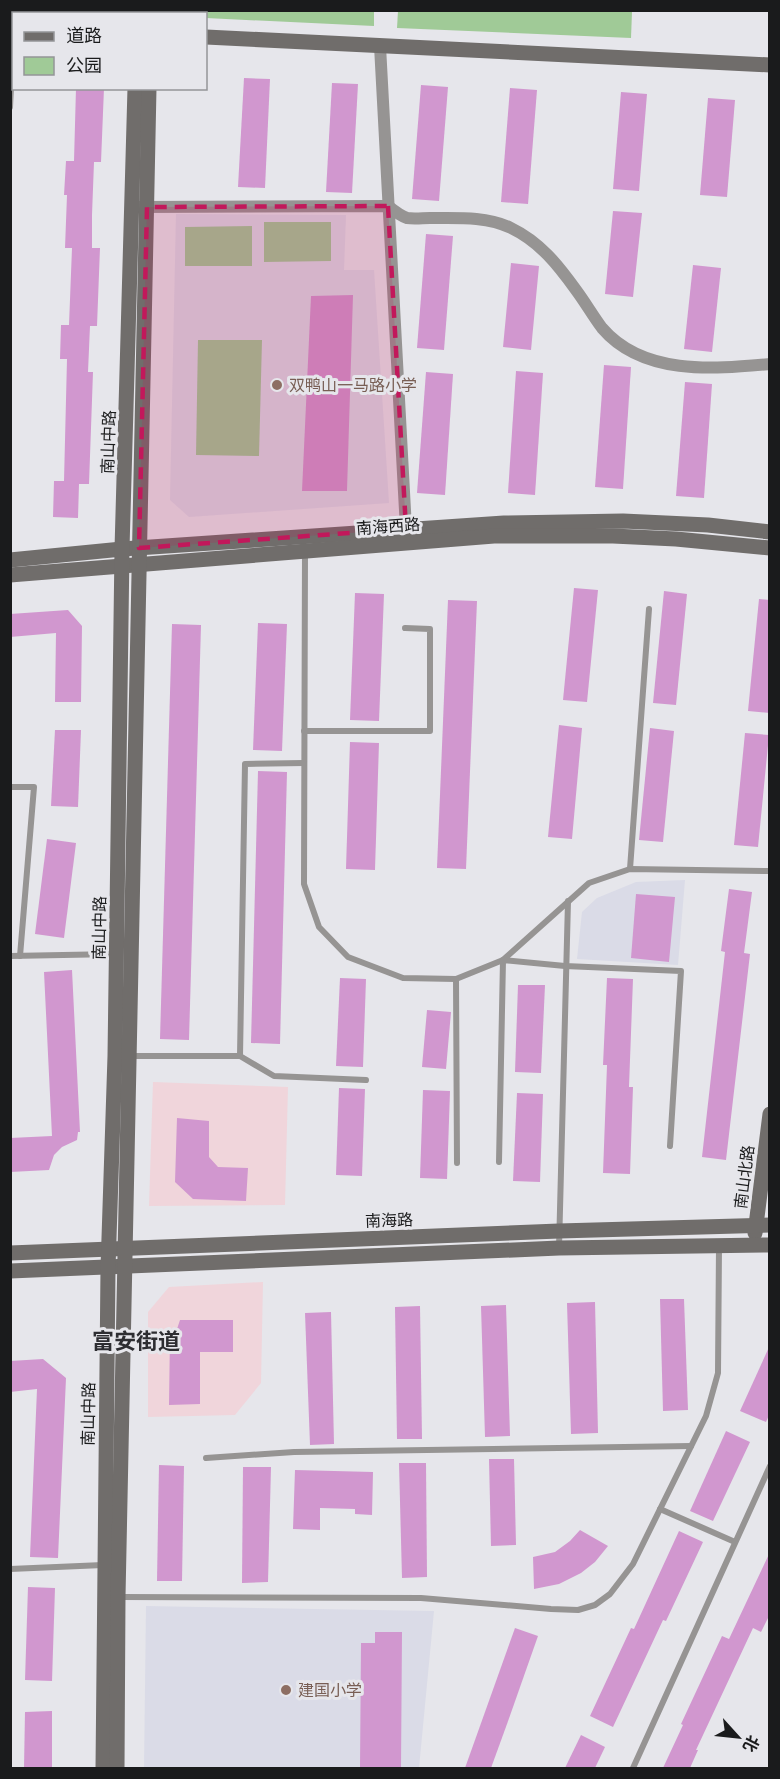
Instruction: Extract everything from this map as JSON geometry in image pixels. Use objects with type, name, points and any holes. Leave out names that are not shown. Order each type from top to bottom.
[{"type":"street","points":[[207,37],[770,66]]},
{"type":"street","points":[[380,46],[406,529]]},
{"type":"street","name":"南山中路","points":[[103,1768],[108,1268],[123,1056],[139,548],[140,207],[135,90]]},
{"type":"street","name":"南山中路","points":[[117,1768],[118,1597],[126,1249],[123,1056],[117,954],[122,567],[140,207],[149,90]]},
{"type":"street","points":[[140,207],[387,207],[407,218],[480,220],[503,224],[525,235],[558,265],[602,328],[632,352],[688,367],[714,369],[770,364]]},
{"type":"street","name":"南海西路","points":[[10,575],[122,567],[406,529],[514,522],[623,521],[708,525],[770,532]]},
{"type":"street","name":"南海西路","points":[[10,560],[139,548],[495,536],[613,536],[676,539],[770,548]]},
{"type":"street","name":"南山北路","points":[[762,1245],[770,1114]]},
{"type":"street","name":"南海路","points":[[10,1253],[763,1225]]},
{"type":"street","points":[[10,1271],[559,1248],[762,1245]]},
{"type":"lane","points":[[10,107],[12,70]]},
{"type":"lane","points":[[305,544],[304,884],[319,927],[348,957],[403,978],[456,979],[503,960],[589,883],[630,869],[770,871]]},
{"type":"lane","points":[[630,869],[649,609]]},
{"type":"lane","points":[[304,731],[430,731],[429,629],[405,628]]},
{"type":"lane","points":[[240,1056],[245,764],[304,763]]},
{"type":"lane","points":[[10,787],[34,787],[20,956]]},
{"type":"lane","points":[[559,1248],[568,901]]},
{"type":"lane","points":[[10,956],[117,954]]},
{"type":"lane","points":[[503,960],[565,966],[681,971],[670,1146]]},
{"type":"lane","points":[[499,1162],[503,960]]},
{"type":"lane","points":[[456,979],[457,1163]]},
{"type":"lane","points":[[123,1056],[240,1056],[274,1076],[366,1080]]},
{"type":"lane","points":[[118,1597],[420,1598],[578,1610],[595,1605],[610,1594],[633,1564],[706,1416],[718,1373],[719,1246]]},
{"type":"lane","points":[[206,1458],[294,1452],[691,1446]]},
{"type":"lane","points":[[633,1768],[770,1466]]},
{"type":"lane","points":[[660,1509],[735,1542]]},
{"type":"lane","points":[[10,1569],[104,1565]]},
{"type":"highlighted area","points":[[388,206],[406,529],[139,548],[147,207]]},
{"type":"shaded area","name":"双鸭山一马路小学","points":[[176,214],[346,215],[344,270],[374,270],[389,503],[189,517],[170,500]]},
{"type":"shaded area","points":[[685,880],[678,965],[577,959],[582,912],[597,898],[636,882]]},
{"type":"shaded area","points":[[153,1082],[288,1087],[285,1205],[149,1206]]},
{"type":"shaded area","points":[[263,1282],[261,1383],[235,1415],[148,1417],[148,1312],[169,1287]]},
{"type":"shaded area","name":"建国小学","points":[[146,1606],[434,1611],[419,1768],[144,1768]]},
{"type":"green space","points":[[374,10],[374,26],[207,18],[207,12],[178,11]]},
{"type":"green space","points":[[398,11],[632,12],[631,38],[397,28]]},
{"type":"green space","points":[[264,222],[331,222],[331,261],[264,262]]},
{"type":"green space","points":[[252,226],[252,266],[185,266],[185,227]]},
{"type":"green space","points":[[198,340],[262,340],[259,456],[196,455]]},
{"type":"building","points":[[244,78],[270,79],[265,188],[238,187]]},
{"type":"building","points":[[332,83],[358,84],[352,193],[326,192]]},
{"type":"building","points":[[421,85],[448,87],[439,201],[412,199]]},
{"type":"building","points":[[510,88],[537,90],[528,204],[501,202]]},
{"type":"building","points":[[76,90],[104,90],[101,162],[94,162],[92,248],[100,248],[97,326],[90,326],[88,372],[93,372],[89,484],[79,484],[78,518],[53,517],[54,481],[64,481],[67,359],[60,359],[61,325],[69,325],[72,248],[65,248],[67,195],[64,195],[66,161],[74,161]]},
{"type":"building","points":[[621,92],[647,94],[639,191],[613,189]]},
{"type":"building","points":[[708,98],[735,100],[727,197],[700,195]]},
{"type":"building","points":[[613,211],[642,213],[633,297],[605,294]]},
{"type":"building","points":[[426,234],[453,236],[444,350],[417,348]]},
{"type":"building","points":[[511,263],[539,266],[531,350],[503,347]]},
{"type":"building","points":[[693,265],[721,268],[712,352],[684,349]]},
{"type":"building","points":[[353,295],[347,491],[302,491],[311,296]]},
{"type":"building","points":[[604,365],[631,367],[623,489],[595,487]]},
{"type":"building","points":[[516,371],[543,373],[535,495],[508,493]]},
{"type":"building","points":[[426,372],[453,374],[445,495],[417,493]]},
{"type":"building","points":[[685,382],[712,384],[704,498],[676,496]]},
{"type":"building","points":[[574,588],[598,590],[587,702],[563,700]]},
{"type":"building","points":[[664,591],[687,594],[676,705],[653,703]]},
{"type":"building","points":[[355,593],[384,594],[379,721],[350,720]]},
{"type":"building","points":[[759,599],[770,600],[770,713],[748,711]]},
{"type":"building","points":[[448,600],[477,601],[466,869],[437,868]]},
{"type":"building","points":[[68,610],[82,626],[81,702],[55,702],[56,633],[10,637],[10,614]]},
{"type":"building","points":[[258,623],[287,624],[282,751],[253,750]]},
{"type":"building","points":[[172,624],[201,625],[189,1040],[160,1039]]},
{"type":"building","points":[[559,725],[582,728],[572,839],[548,837]]},
{"type":"building","points":[[650,728],[674,731],[663,842],[639,840]]},
{"type":"building","points":[[55,730],[81,730],[78,807],[51,806]]},
{"type":"building","points":[[745,733],[769,735],[758,847],[734,845]]},
{"type":"building","points":[[350,742],[379,743],[375,870],[346,869]]},
{"type":"building","points":[[258,771],[287,772],[280,1044],[251,1043]]},
{"type":"building","points":[[47,839],[76,843],[64,938],[35,934]]},
{"type":"building","points":[[729,889],[752,892],[744,953],[750,954],[726,1160],[702,1157],[725,952],[721,951]]},
{"type":"building","points":[[636,894],[675,897],[669,962],[631,958]]},
{"type":"building","points":[[72,970],[80,1132],[78,1132],[77,1140],[62,1147],[54,1155],[49,1170],[10,1172],[10,1138],[52,1136],[44,972]]},
{"type":"building","points":[[340,978],[366,979],[363,1067],[336,1066]]},
{"type":"building","points":[[607,978],[633,979],[629,1087],[633,1087],[630,1174],[603,1173],[607,1065],[603,1065]]},
{"type":"building","points":[[518,985],[545,985],[541,1073],[515,1072]]},
{"type":"building","points":[[427,1010],[451,1012],[446,1069],[422,1067]]},
{"type":"building","points":[[339,1088],[365,1089],[362,1176],[336,1175]]},
{"type":"building","points":[[423,1090],[450,1091],[447,1179],[420,1178]]},
{"type":"building","points":[[517,1093],[543,1094],[540,1182],[513,1181]]},
{"type":"building","points":[[177,1118],[209,1121],[209,1157],[218,1167],[248,1168],[246,1201],[193,1199],[175,1182]]},
{"type":"building","points":[[660,1299],[684,1299],[688,1410],[663,1411]]},
{"type":"building","points":[[595,1302],[598,1433],[571,1434],[567,1303]]},
{"type":"building","points":[[506,1305],[510,1436],[485,1437],[481,1306]]},
{"type":"building","points":[[420,1306],[422,1439],[397,1439],[395,1307]]},
{"type":"building","points":[[331,1312],[334,1444],[310,1445],[305,1313]]},
{"type":"building","points":[[180,1320],[233,1320],[233,1352],[200,1352],[200,1404],[169,1405],[170,1334],[177,1329]]},
{"type":"building","points":[[770,1345],[770,1413],[766,1422],[740,1411]]},
{"type":"building","points":[[43,1359],[66,1378],[58,1558],[30,1557],[37,1389],[10,1392],[10,1361]]},
{"type":"building","points":[[726,1431],[750,1442],[713,1521],[690,1511]]},
{"type":"building","points":[[489,1459],[514,1459],[516,1545],[491,1546]]},
{"type":"building","points":[[399,1463],[426,1463],[427,1577],[402,1578]]},
{"type":"building","points":[[159,1465],[184,1466],[182,1581],[157,1581]]},
{"type":"building","points":[[243,1467],[271,1467],[268,1582],[242,1583]]},
{"type":"building","points":[[295,1470],[373,1472],[372,1515],[355,1514],[355,1509],[320,1508],[320,1530],[293,1529]]},
{"type":"building","points":[[580,1530],[608,1546],[595,1562],[581,1573],[559,1584],[534,1589],[533,1557],[555,1552]]},
{"type":"building","points":[[679,1531],[703,1542],[666,1621],[663,1620],[613,1727],[590,1716],[631,1628],[634,1629]]},
{"type":"building","points":[[770,1552],[770,1614],[761,1632],[753,1628],[696,1750],[698,1750],[690,1768],[663,1768],[722,1636],[729,1639]]},
{"type":"building","points":[[28,1587],[55,1588],[52,1681],[25,1680]]},
{"type":"building","points":[[515,1628],[538,1636],[507,1724],[491,1768],[465,1768]]},
{"type":"building","points":[[375,1632],[402,1632],[401,1768],[360,1768],[361,1643],[375,1643]]},
{"type":"building","points":[[52,1711],[52,1768],[24,1768],[25,1712]]},
{"type":"building","points":[[581,1735],[605,1747],[595,1768],[565,1768]]},
{"type":"place","name":"双鸭山一马路小学","points":[[277,385]]},
{"type":"place","name":"建国小学","points":[[286,1690]]},
{"type":"district","name":"富安街道","points":[[136,1340]]}]
